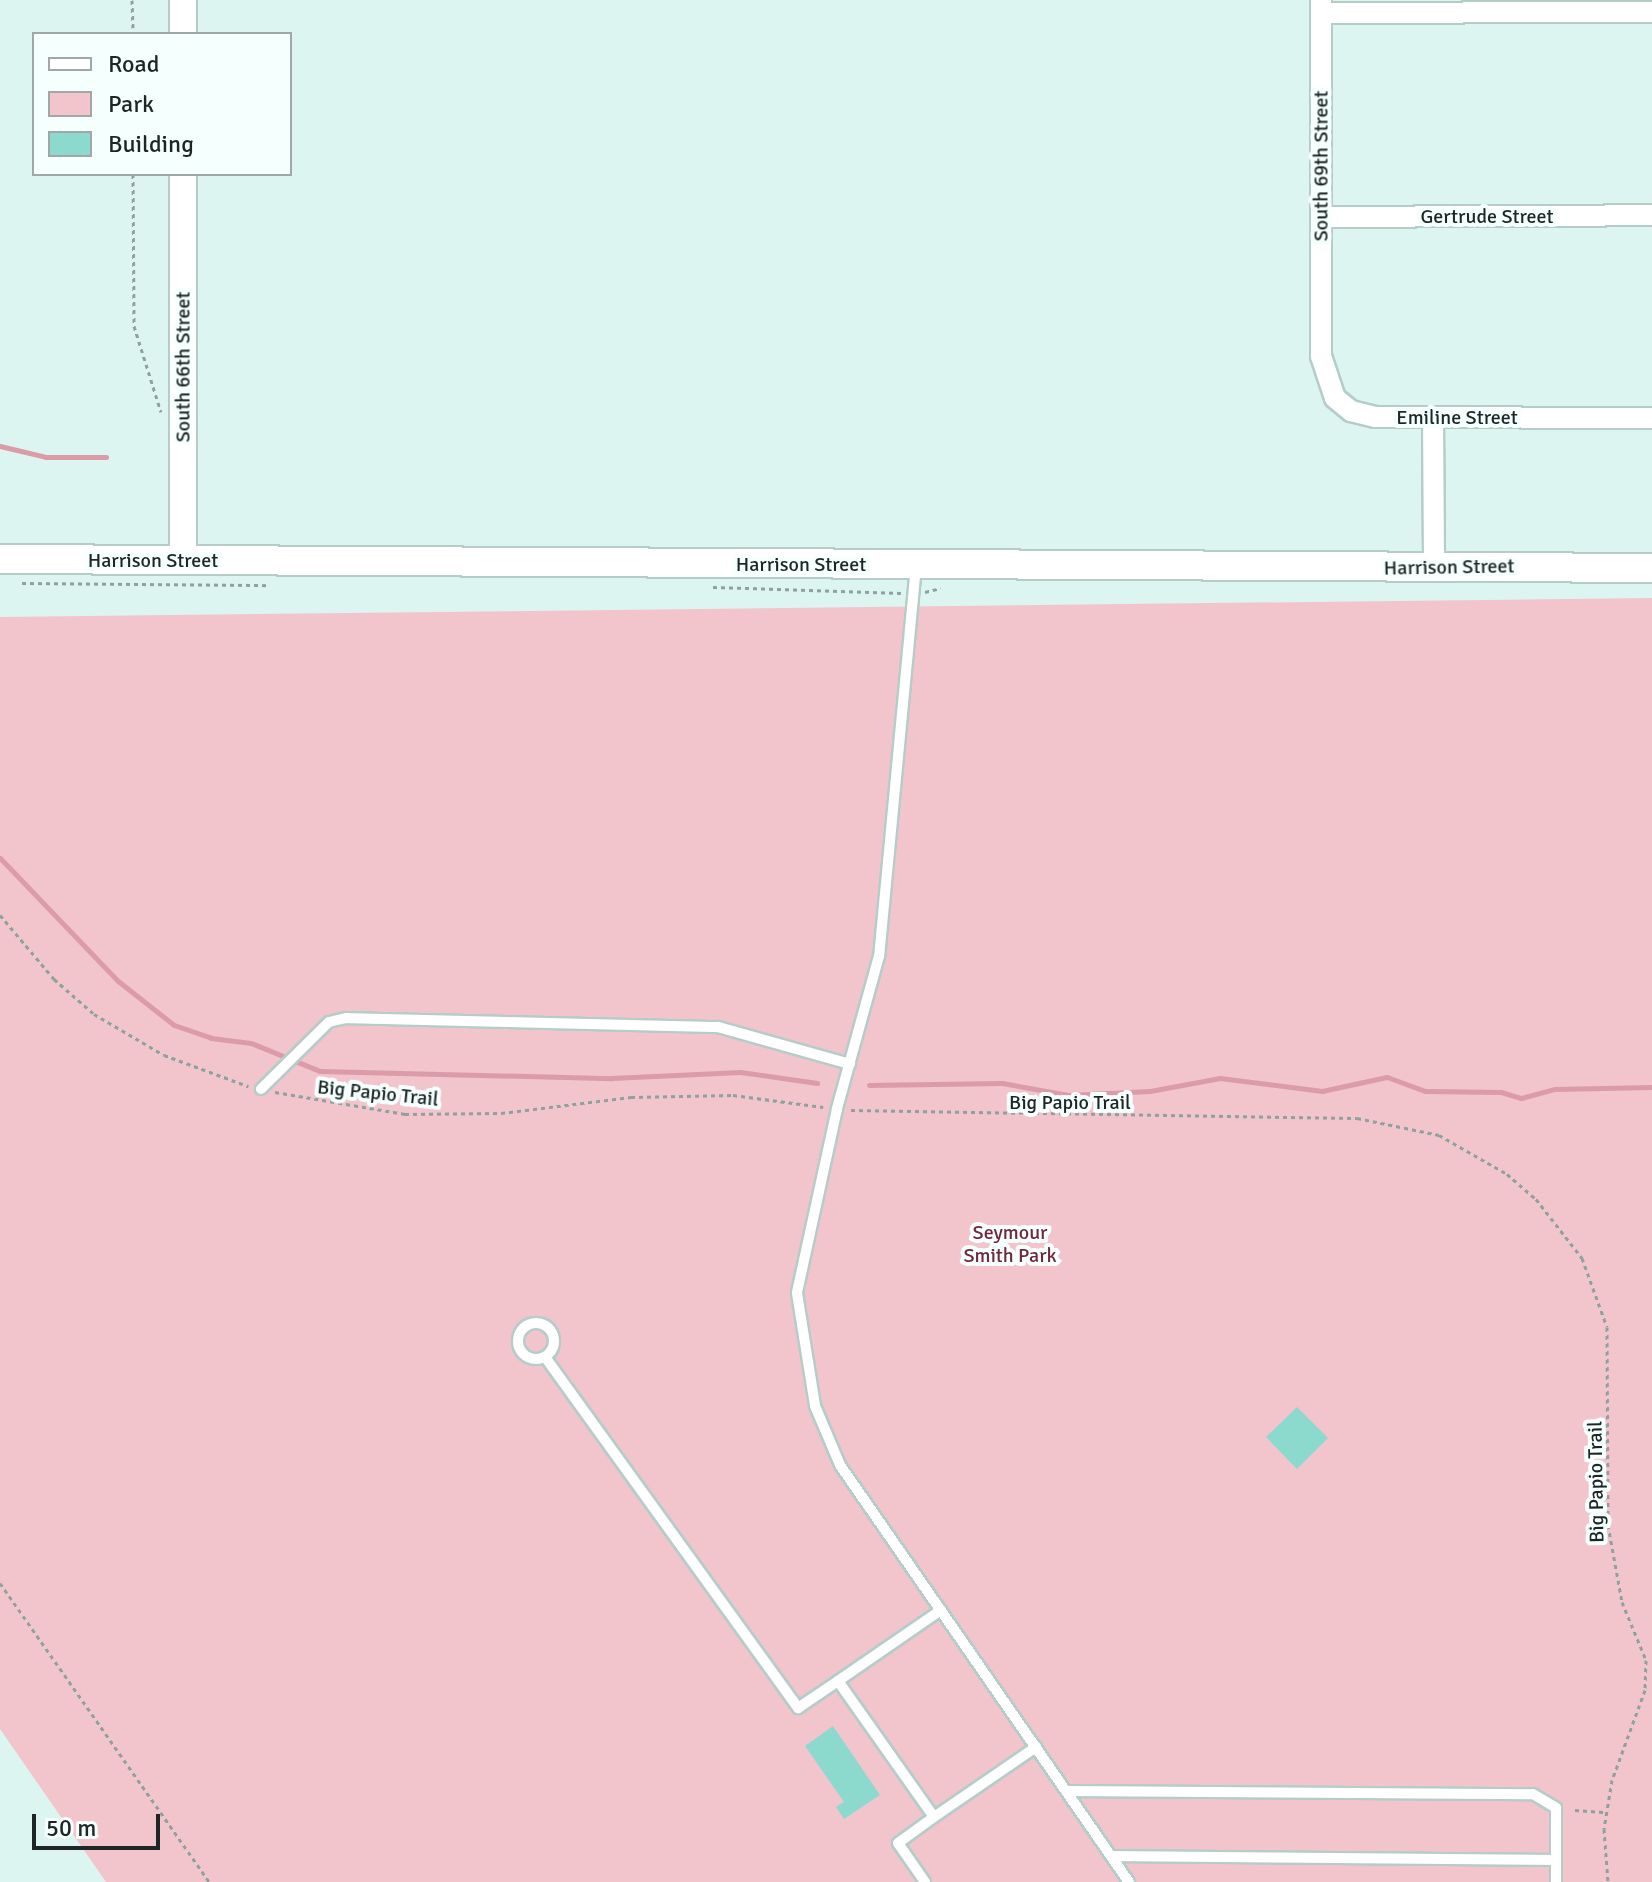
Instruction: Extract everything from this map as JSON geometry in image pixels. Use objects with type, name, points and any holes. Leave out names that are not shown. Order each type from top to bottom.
[{"type":"main road","name":"Harrison Street","points":[[1601,565],[1652,558]]},
{"type":"main road","name":"Harrison Street","points":[[0,559],[1434,568],[1601,565],[1652,568]]},
{"type":"street","points":[[183,0],[183,32]]},
{"type":"street","points":[[1321,6],[1652,12]]},
{"type":"street","name":"South 69th Street","points":[[1320,333],[1321,6]]},
{"type":"street","name":"South 66th Street","points":[[183,176],[183,560]]},
{"type":"street","name":"Gertrude Street","points":[[1321,217],[1652,215]]},
{"type":"street","name":"Emiline Street","points":[[1320,333],[1325,380],[1340,403],[1375,417],[1652,418]]},
{"type":"street","points":[[1433,417],[1434,568]]},
{"type":"lane","points":[[917,564],[879,956],[837,1109],[797,1293],[815,1406],[840,1465],[1129,1882]]},
{"type":"lane","points":[[261,1089],[329,1022],[347,1018],[718,1027],[850,1064]]},
{"type":"lane","points":[[545,1357],[798,1708],[941,1610]]},
{"type":"lane","points":[[838,1681],[934,1817]]},
{"type":"lane","points":[[925,1882],[898,1843],[1036,1747]]},
{"type":"lane","points":[[1066,1791],[1533,1794],[1556,1808],[1556,1882]]},
{"type":"lane","points":[[1111,1856],[1556,1860]]},
{"type":"path","points":[[132,0],[133,32]]},
{"type":"path","points":[[133,176],[134,326],[163,420]]},
{"type":"path","name":"Big Papio Trail","points":[[0,915],[54,979],[94,1014],[164,1055],[261,1089],[405,1114],[501,1113],[631,1097],[733,1095],[899,1115],[1357,1118],[1439,1135],[1497,1167],[1536,1199],[1582,1258],[1607,1327],[1608,1525],[1622,1602],[1646,1660],[1645,1690],[1612,1780],[1607,1812],[1608,1882]]},
{"type":"path","points":[[0,1583],[209,1882]]},
{"type":"path","points":[[1575,1810],[1607,1812]]},
{"type":"green space","name":"Seymour Smith Park","points":[[1652,598],[1652,1882],[106,1882],[0,1729],[0,617]]},
{"type":"building","points":[[1297,1407],[1328,1438],[1297,1469],[1266,1437]]},
{"type":"building","points":[[833,1726],[880,1795],[844,1819],[836,1807],[844,1802],[805,1746]]},
{"type":"waterway","points":[[0,446],[46,457],[106,457]]},
{"type":"waterway","points":[[0,858],[118,981],[174,1025],[211,1038],[251,1043],[320,1071],[612,1078],[740,1072],[817,1083]]},
{"type":"waterway","points":[[869,1085],[1002,1083],[1068,1095],[1150,1091],[1220,1078],[1322,1091],[1387,1077],[1425,1091],[1501,1092],[1521,1098],[1555,1089],[1652,1087]]}]
